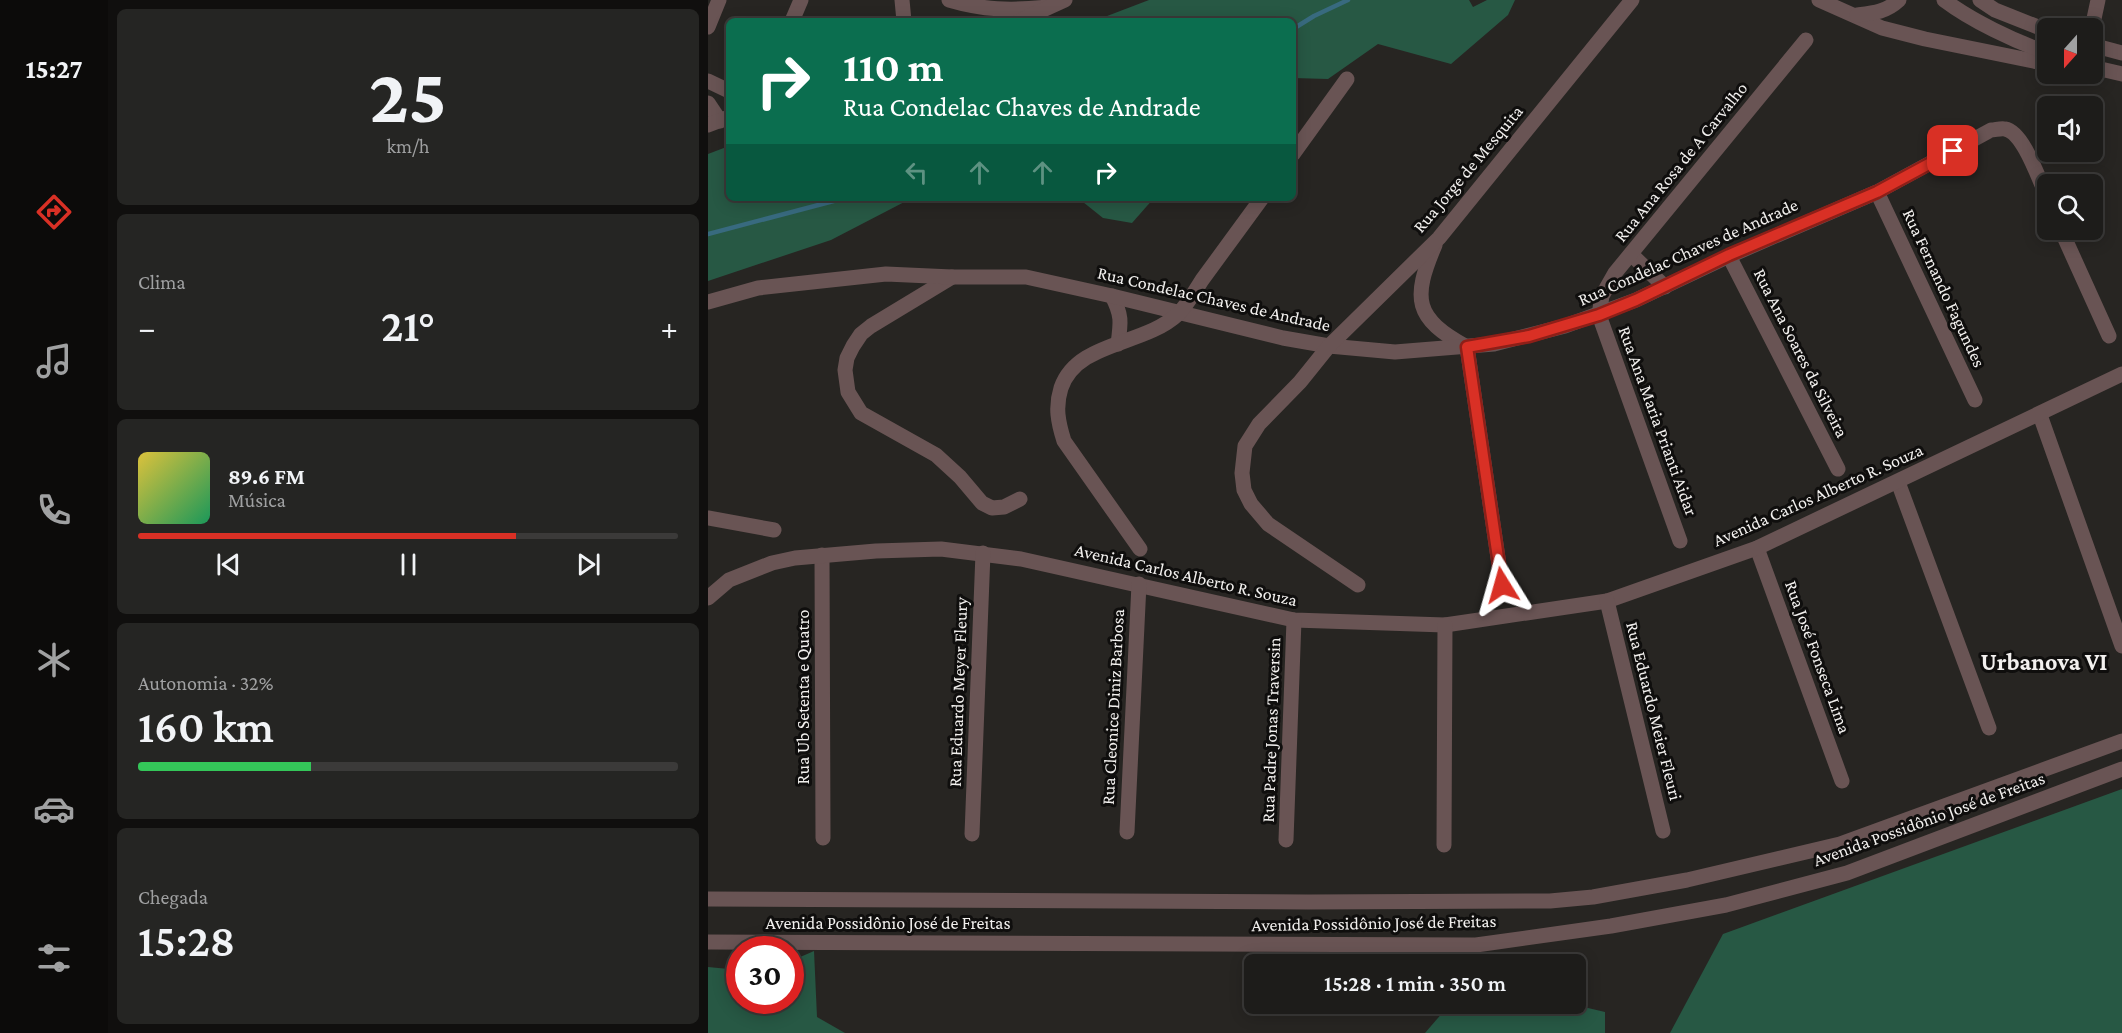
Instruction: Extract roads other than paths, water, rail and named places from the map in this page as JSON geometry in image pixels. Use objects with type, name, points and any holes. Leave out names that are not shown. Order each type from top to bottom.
[{"type":"street","points":[[708,27],[719,0]]},
{"type":"street","points":[[793,18],[801,0]]},
{"type":"street","points":[[902,0],[904,18]]},
{"type":"street","points":[[949,0],[970,6],[1003,10],[1047,7]]},
{"type":"street","points":[[1025,18],[1065,0]]},
{"type":"street","points":[[1819,0],[1882,27],[1925,39],[2037,62]]},
{"type":"street","points":[[1854,15],[1876,13],[1891,7],[1899,0]]},
{"type":"street","points":[[1944,0],[1992,28],[2037,48]]},
{"type":"street","points":[[1980,0],[1995,10],[2037,27]]},
{"type":"street","points":[[2094,18],[2098,0]]},
{"type":"street","name":"Rua Jorge de Mesquita","points":[[1358,585],[1268,524],[1251,504],[1244,490],[1242,473],[1245,446],[1258,424],[1300,382],[1329,346],[1439,237],[1598,44],[1628,2]]},
{"type":"street","points":[[991,18],[1003,10]]},
{"type":"street","name":"Rua Ana Rosa de A Carvalho","points":[[1599,315],[1602,296],[1615,273],[1806,40]]},
{"type":"street","points":[[2103,48],[2122,53]]},
{"type":"street","points":[[2103,70],[2122,74]]},
{"type":"street","points":[[1296,150],[1347,79]]},
{"type":"street","points":[[708,81],[726,89]]},
{"type":"street","points":[[708,103],[719,121]]},
{"type":"street","name":"Rua Condelac Chaves de Andrade","points":[[708,302],[758,288],[886,274],[1026,278],[1112,296],[1283,338],[1329,346],[1395,352],[1467,347],[1529,336],[1599,315],[1729,255],[1877,192],[1991,130],[2006,129],[2015,134],[2023,144],[2037,175]]},
{"type":"street","name":"Rua Fernando Fagundes","points":[[1877,192],[1976,400]]},
{"type":"street","points":[[1140,549],[1064,441],[1058,421],[1057,401],[1063,382],[1072,368],[1095,352],[1152,332],[1178,314],[1260,201]]},
{"type":"street","points":[[1439,237],[1426,268],[1420,296],[1431,322],[1467,347],[1502,585]]},
{"type":"street","points":[[2066,240],[2109,336]]},
{"type":"street","points":[[1631,254],[1665,286]]},
{"type":"street","name":"Rua Ana Soares da Silveira","points":[[1729,255],[1838,469]]},
{"type":"street","points":[[952,277],[861,334],[847,358],[845,380],[848,392],[861,413],[936,455],[960,477],[982,503],[992,508],[1004,507],[1020,500]]},
{"type":"street","points":[[1112,296],[1120,310],[1118,344]]},
{"type":"street","name":"Rua Ana Maria Prianti Aidar","points":[[1599,315],[1680,541]]},
{"type":"street","name":"Avenida Carlos Alberto R. Souza","points":[[708,598],[729,580],[795,558],[910,549],[983,553],[1021,559],[1294,620],[1445,625],[1607,601],[1757,548],[2122,374]]},
{"type":"street","points":[[2040,415],[2122,646]]},
{"type":"street","points":[[1898,482],[1989,728]]},
{"type":"street","points":[[708,518],[774,530]]},
{"type":"street","name":"Rua José Fonseca Lima","points":[[1757,548],[1842,781]]},
{"type":"street","name":"Rua Eduardo Meyer Fleury","points":[[972,834],[983,553]]},
{"type":"street","name":"Rua Ub Setenta e Quatro","points":[[822,555],[823,838]]},
{"type":"street","name":"Rua Cleonice Diniz Barbosa","points":[[1127,832],[1139,584]]},
{"type":"street","name":"Rua Eduardo Meier Fleuri","points":[[1607,601],[1664,831]]},
{"type":"street","name":"Rua Padre Jonas Traversin","points":[[1286,840],[1294,620]]},
{"type":"street","points":[[1444,845],[1445,625]]},
{"type":"street","name":"Avenida Possidônio José de Freitas","points":[[708,899],[1344,902],[1550,901],[1593,897],[1676,883],[1840,844],[2122,741]]},
{"type":"street","name":"Avenida Possidônio José de Freitas","points":[[708,942],[1476,945],[1611,926],[1726,905],[1847,873],[2122,770]]},
{"type":"waterway","points":[[1296,27],[1348,0]]},
{"type":"waterway","points":[[708,234],[834,201]]},
{"type":"district","name":"Urbanova VI","points":[[2044,661]]}]
